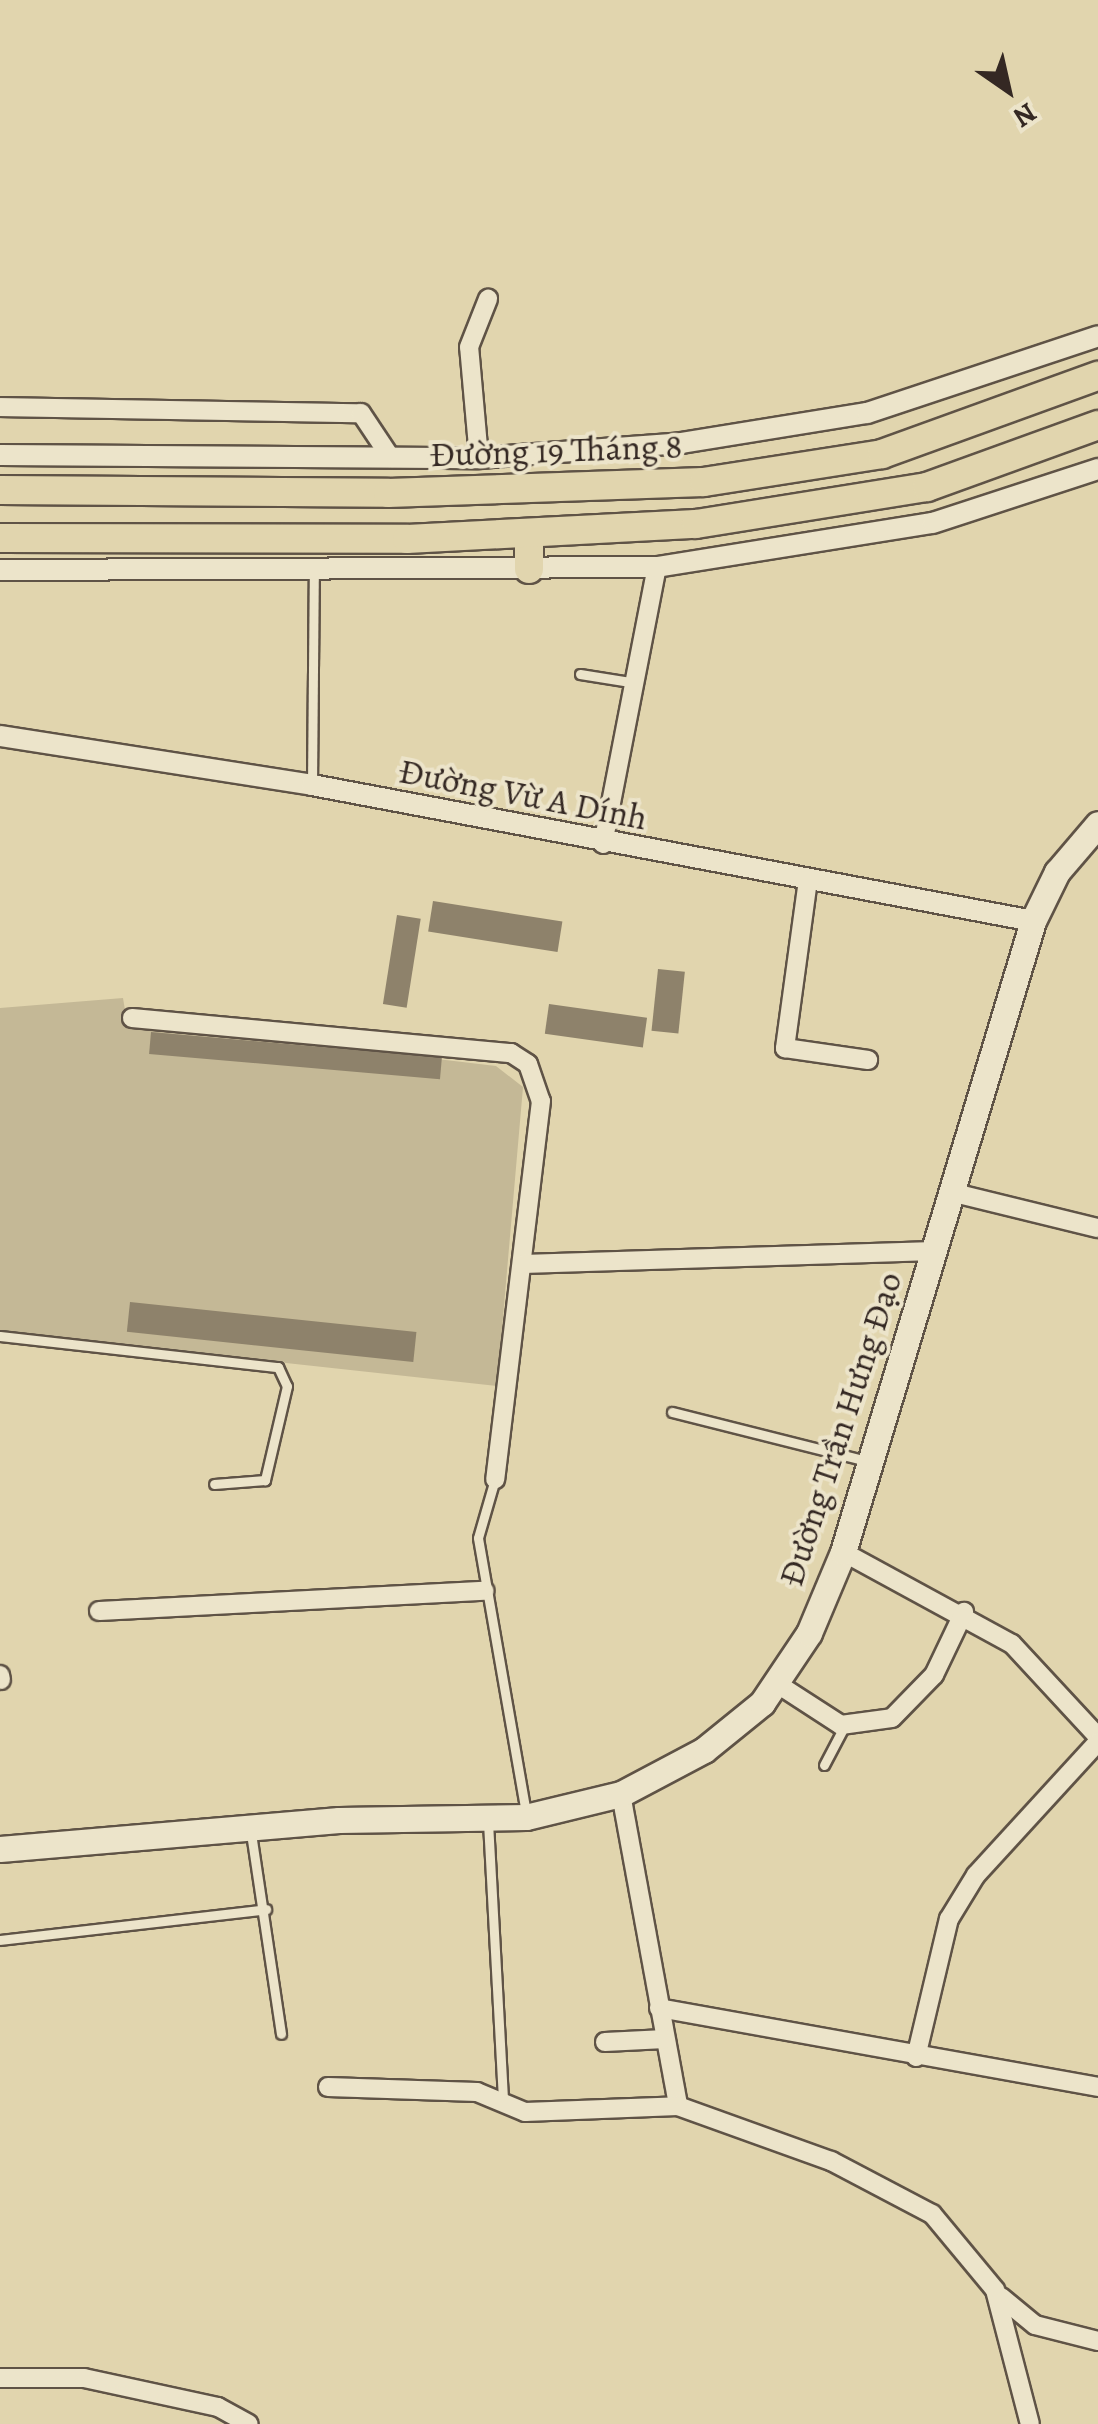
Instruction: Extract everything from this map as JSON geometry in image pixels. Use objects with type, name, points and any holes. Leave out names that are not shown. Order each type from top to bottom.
[{"type":"highway","name":"Đường 19 Tháng 8","points":[[0,490],[388,493],[704,482],[882,454],[1098,376]]},
{"type":"highway","points":[[0,538],[529,535],[858,502],[1096,431]]},
{"type":"highway","points":[[529,535],[529,569]]},
{"type":"main road","name":"Đường Trần Hưng Đạo","points":[[0,1848],[250,1830],[488,1822],[526,1817],[621,1794],[704,1750],[776,1683],[843,1552],[867,1461],[954,1193],[1033,921],[1057,872],[1098,824]]},
{"type":"street","points":[[479,458],[469,348],[488,299]]},
{"type":"street","name":"Đường 19 Tháng 8","points":[[0,456],[479,458],[818,424],[948,391],[1098,336]]},
{"type":"street","points":[[0,407],[361,413],[391,458]]},
{"type":"street","points":[[0,570],[657,567],[933,524],[1098,470]]},
{"type":"street","points":[[603,844],[657,567]]},
{"type":"street","name":"Đường Vừ A Dính","points":[[0,736],[312,784],[603,844],[1033,921]]},
{"type":"street","points":[[808,880],[785,1048],[868,1060]]},
{"type":"street","points":[[132,1018],[511,1053],[539,1081],[541,1101],[524,1264],[495,1479]]},
{"type":"street","points":[[954,1193],[1098,1228]]},
{"type":"street","points":[[524,1264],[933,1252]]},
{"type":"street","points":[[843,1552],[964,1612],[1012,1644],[1098,1740],[976,1875],[950,1918],[916,2057]]},
{"type":"street","points":[[98,1611],[484,1591]]},
{"type":"street","points":[[776,1683],[845,1725],[882,1722],[916,1701],[964,1612]]},
{"type":"street","points":[[621,1794],[678,2106]]},
{"type":"street","points":[[659,2008],[1098,2087]]},
{"type":"street","points":[[606,2042],[665,2039]]},
{"type":"street","points":[[328,2087],[503,2096],[525,2112],[678,2106],[905,2198],[966,2247],[995,2290],[1035,2325],[1098,2341]]},
{"type":"street","points":[[995,2290],[1030,2424]]},
{"type":"street","points":[[0,2378],[84,2378],[218,2406],[248,2424]]},
{"type":"lane","points":[[312,784],[314,570]]},
{"type":"lane","points":[[580,674],[636,683]]},
{"type":"lane","points":[[0,1336],[278,1367],[287,1386],[265,1480],[214,1484]]},
{"type":"lane","points":[[672,1412],[867,1461]]},
{"type":"lane","points":[[495,1479],[478,1538],[484,1591],[526,1817]]},
{"type":"lane","points":[[824,1765],[845,1725]]},
{"type":"lane","points":[[488,1822],[503,2096]]},
{"type":"lane","points":[[250,1830],[266,1909],[280,2034]]},
{"type":"lane","points":[[0,1940],[266,1909]]},
{"type":"shaded area","points":[[123,998],[127,1022],[496,1066],[523,1087],[497,1386],[0,1332],[0,1008]]},
{"type":"building","points":[[433,901],[562,921],[558,952],[428,932]]},
{"type":"building","points":[[397,915],[421,919],[407,1008],[383,1004]]},
{"type":"building","points":[[658,969],[685,972],[678,1033],[652,1031]]},
{"type":"building","points":[[549,1004],[647,1018],[643,1047],[545,1034]]},
{"type":"building","points":[[151,1032],[442,1057],[440,1079],[149,1054]]},
{"type":"building","points":[[130,1302],[416,1332],[413,1362],[127,1332]]}]
